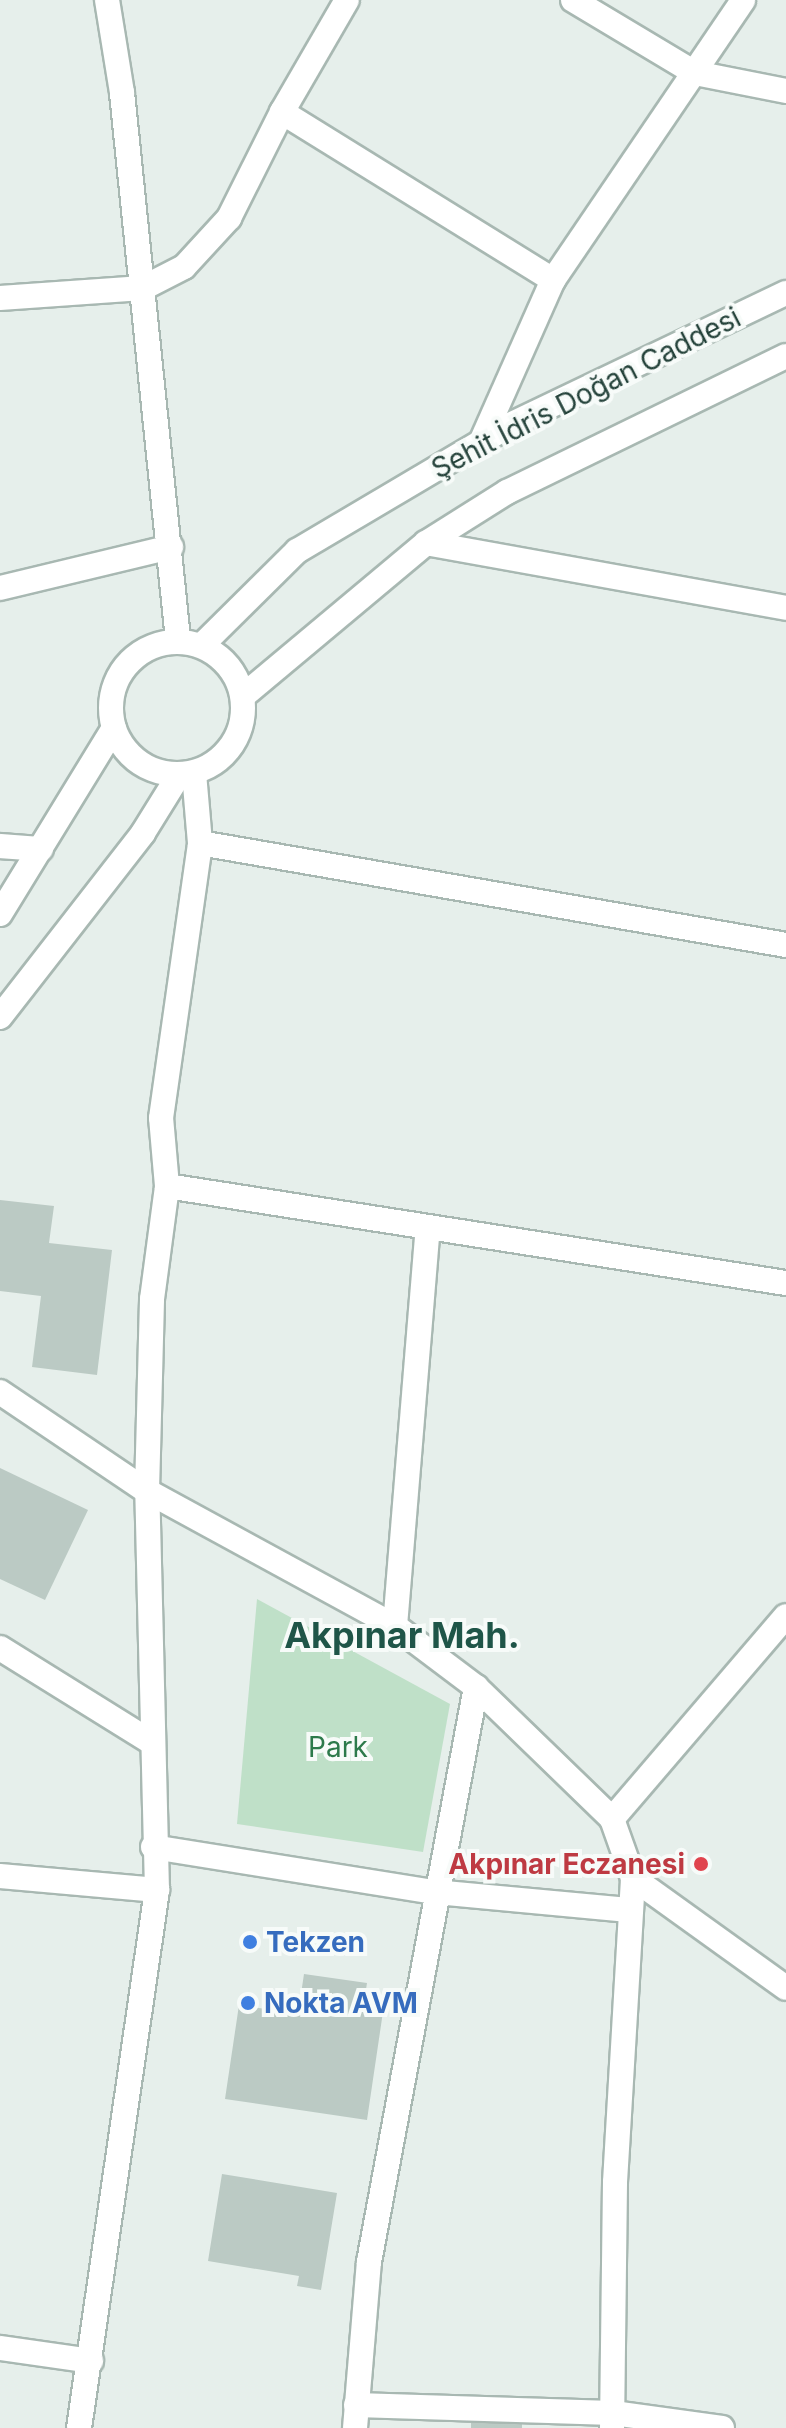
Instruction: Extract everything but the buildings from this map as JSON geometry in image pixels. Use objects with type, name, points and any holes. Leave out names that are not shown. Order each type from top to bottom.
[{"type":"street","points":[[107,0],[171,547],[190,643]]},
{"type":"street","points":[[0,298],[143,288],[184,267],[229,218],[282,112],[347,0]]},
{"type":"street","points":[[573,0],[695,73],[786,91]]},
{"type":"street","points":[[482,440],[553,280],[743,0]]},
{"type":"street","points":[[282,112],[553,280]]},
{"type":"street","name":"Şehit İdris Doğan Caddesi","points":[[190,643],[297,551],[482,440],[786,293]]},
{"type":"street","name":"Şehit İdris Doğan Caddesi","points":[[243,696],[426,543],[507,492],[786,356]]},
{"type":"street","points":[[426,543],[786,608]]},
{"type":"street","points":[[0,588],[171,547]]},
{"type":"street","points":[[0,1017],[186,774],[225,755],[236,740],[243,696],[229,666],[190,643],[148,648],[124,668],[111,706],[114,728],[139,762],[186,774]]},
{"type":"street","points":[[0,914],[114,728]]},
{"type":"street","points":[[79,2428],[157,1890],[153,1847],[147,1491],[152,1299],[167,1186],[161,1118],[200,843],[186,774]]},
{"type":"street","points":[[200,843],[786,945]]},
{"type":"street","points":[[0,846],[41,849]]},
{"type":"street","points":[[167,1186],[786,1283]]},
{"type":"street","points":[[395,1626],[428,1228]]},
{"type":"street","points":[[0,1392],[147,1491],[395,1626],[476,1687],[612,1819],[633,1878],[615,2182],[612,2420]]},
{"type":"street","points":[[612,1819],[786,1616]]},
{"type":"street","points":[[0,1648],[151,1742]]},
{"type":"street","points":[[476,1687],[435,1892],[369,2262],[356,2416],[612,2420],[722,2428]]},
{"type":"street","points":[[153,1847],[435,1892],[630,1910]]},
{"type":"street","points":[[0,1876],[157,1890]]},
{"type":"street","points":[[633,1878],[786,1988]]},
{"type":"street","points":[[0,2348],[91,2361]]},
{"type":"green space","name":"Park","points":[[257,1599],[450,1704],[423,1852],[237,1824]]},
{"type":"place","name":"Akpınar Eczanesi","points":[[701,1864]]},
{"type":"place","name":"Tekzen","points":[[250,1942]]},
{"type":"place","name":"Nokta AVM","points":[[248,2003]]},
{"type":"district","name":"Akpınar Mah.","points":[[402,1636]]}]
